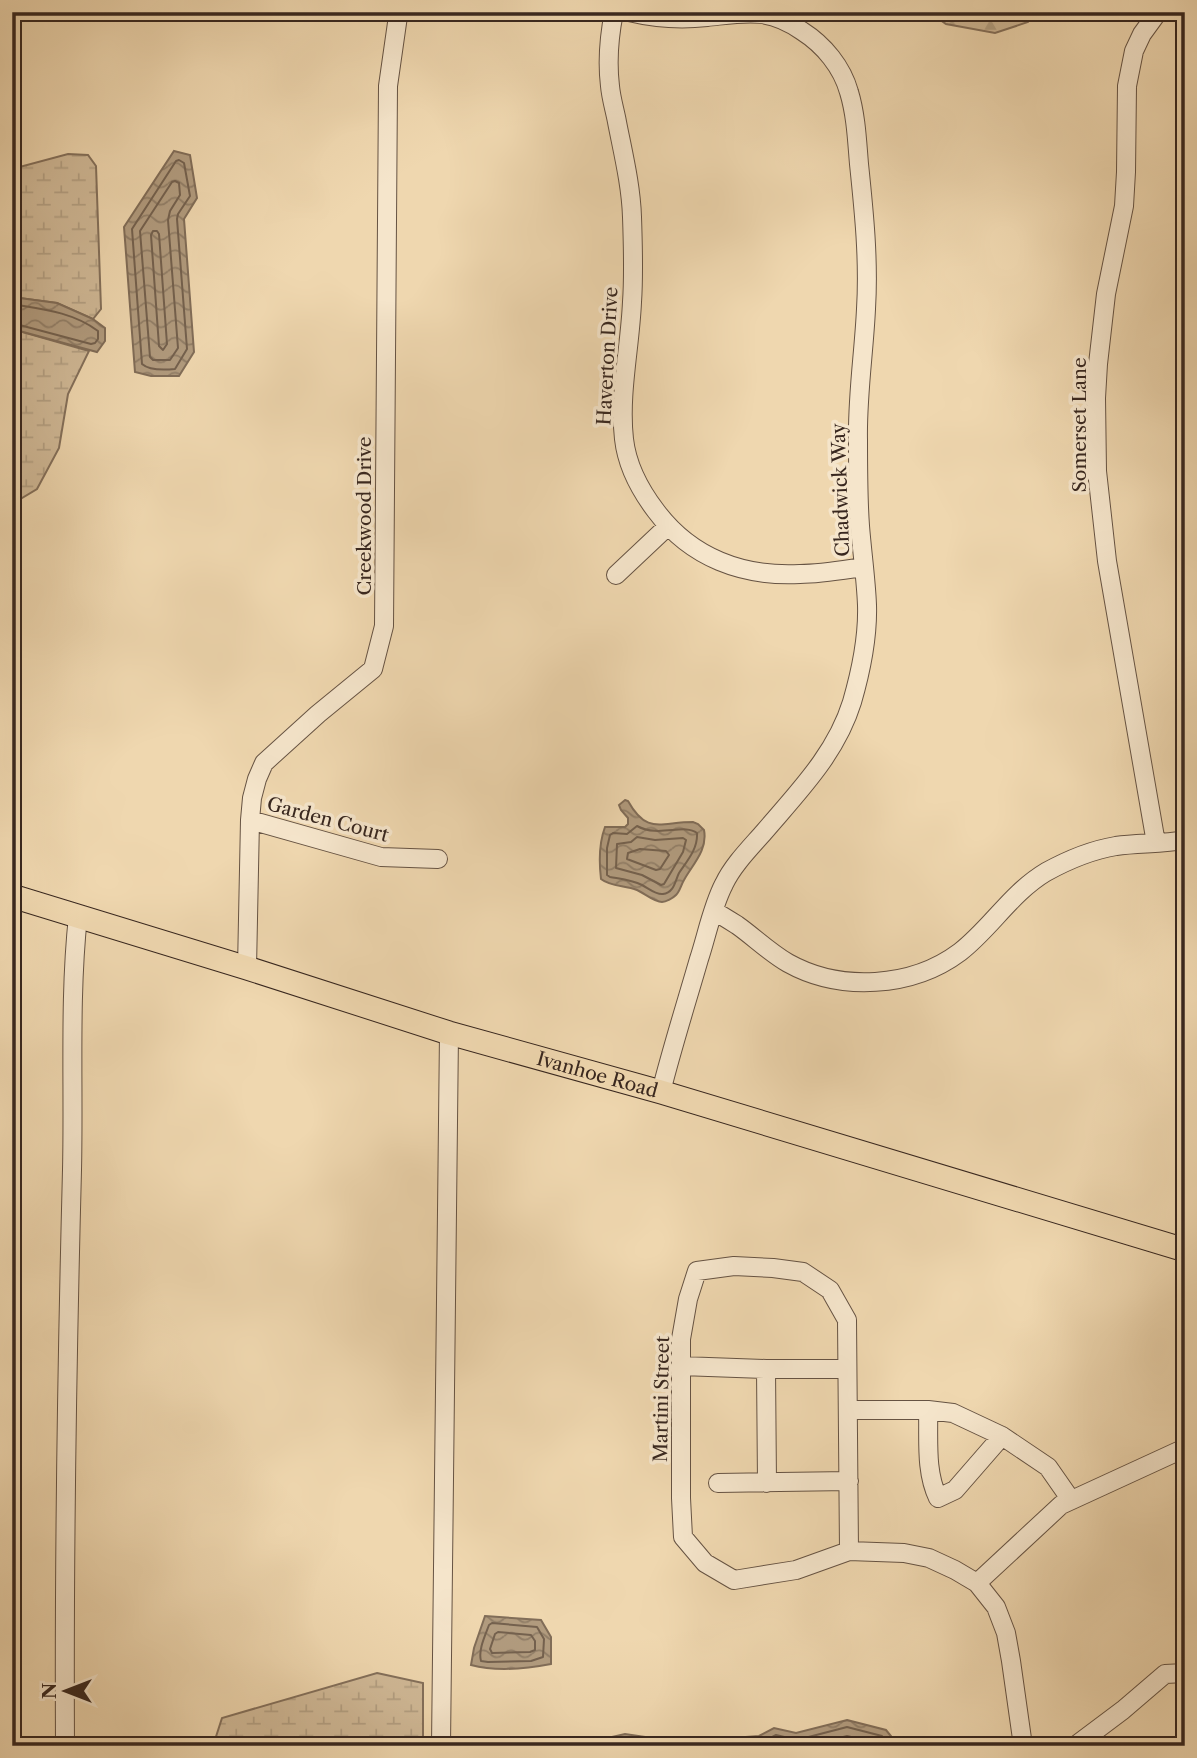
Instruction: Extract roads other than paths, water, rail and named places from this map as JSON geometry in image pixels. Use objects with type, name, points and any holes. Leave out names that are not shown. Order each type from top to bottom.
[{"type":"main road","name":"Ivanhoe Road","points":[[12,896],[449,1033],[661,1093],[1185,1250]]},
{"type":"street","name":"Creekwood Drive","points":[[247,968],[250,820],[254,789],[264,763],[373,669],[384,626],[388,86],[398,16],[401,12]]},
{"type":"street","name":"Haverton Drive","points":[[614,12],[608,41],[610,87],[632,214],[632,300],[622,403],[624,440],[636,480],[667,526],[711,558],[738,568],[772,574],[801,575],[864,567]]},
{"type":"street","name":"Chadwick Way","points":[[629,12],[673,19],[755,12],[791,24],[821,46],[844,76],[854,112],[864,208],[866,270],[858,437],[860,521],[867,607],[863,661],[844,724],[826,756],[809,781],[741,858],[724,884],[661,1093]]},
{"type":"street","name":"Somerset Lane","points":[[1156,843],[1107,561],[1097,471],[1096,398],[1106,294],[1124,206],[1127,86],[1142,34],[1158,12]]},
{"type":"street","points":[[616,575],[667,526]]},
{"type":"street","name":"Garden Court","points":[[250,820],[381,857],[438,859]]},
{"type":"street","points":[[714,911],[737,925],[765,949],[806,971],[839,980],[877,982],[898,979],[933,967],[958,953],[986,930],[1011,900],[1046,872],[1087,854],[1115,846],[1185,840]]},
{"type":"street","points":[[65,1746],[64,1574],[73,1151],[74,951],[78,916]]},
{"type":"street","points":[[441,1746],[449,1033]]},
{"type":"street","name":"Martini Street","points":[[849,1551],[847,1320],[830,1290],[803,1272],[734,1266],[697,1271],[688,1298],[681,1339],[683,1537],[705,1563],[734,1580],[796,1570],[849,1551],[904,1553],[929,1558],[977,1583],[996,1607],[1006,1633],[1023,1746]]},
{"type":"street","points":[[681,1366],[847,1369]]},
{"type":"street","points":[[766,1369],[767,1483]]},
{"type":"street","points":[[848,1410],[928,1410],[953,1413],[1002,1436],[1048,1467],[1071,1500]]},
{"type":"street","points":[[928,1410],[929,1468],[938,1498],[955,1490],[1002,1436]]},
{"type":"street","points":[[977,1583],[1061,1505],[1185,1448]]},
{"type":"street","points":[[718,1483],[849,1481]]},
{"type":"street","points":[[1079,1745],[1165,1674],[1185,1673]]},
{"type":"water","points":[[174,151],[190,155],[197,198],[184,219],[194,352],[179,376],[151,376],[135,372],[124,227]]},
{"type":"water","points":[[12,297],[57,303],[93,319],[105,328],[105,341],[97,352],[12,329]]},
{"type":"water","points":[[625,800],[648,823],[693,822],[704,830],[704,844],[698,857],[677,893],[667,901],[659,902],[637,890],[601,879],[600,853],[603,833],[605,827],[625,827],[628,824],[628,818],[619,805]]},
{"type":"water","points":[[485,1616],[541,1620],[551,1637],[551,1664],[511,1669],[471,1665]]},
{"type":"water","points":[[847,1720],[886,1730],[899,1746],[581,1746],[625,1734],[679,1742],[759,1736],[774,1728],[796,1733]]}]
